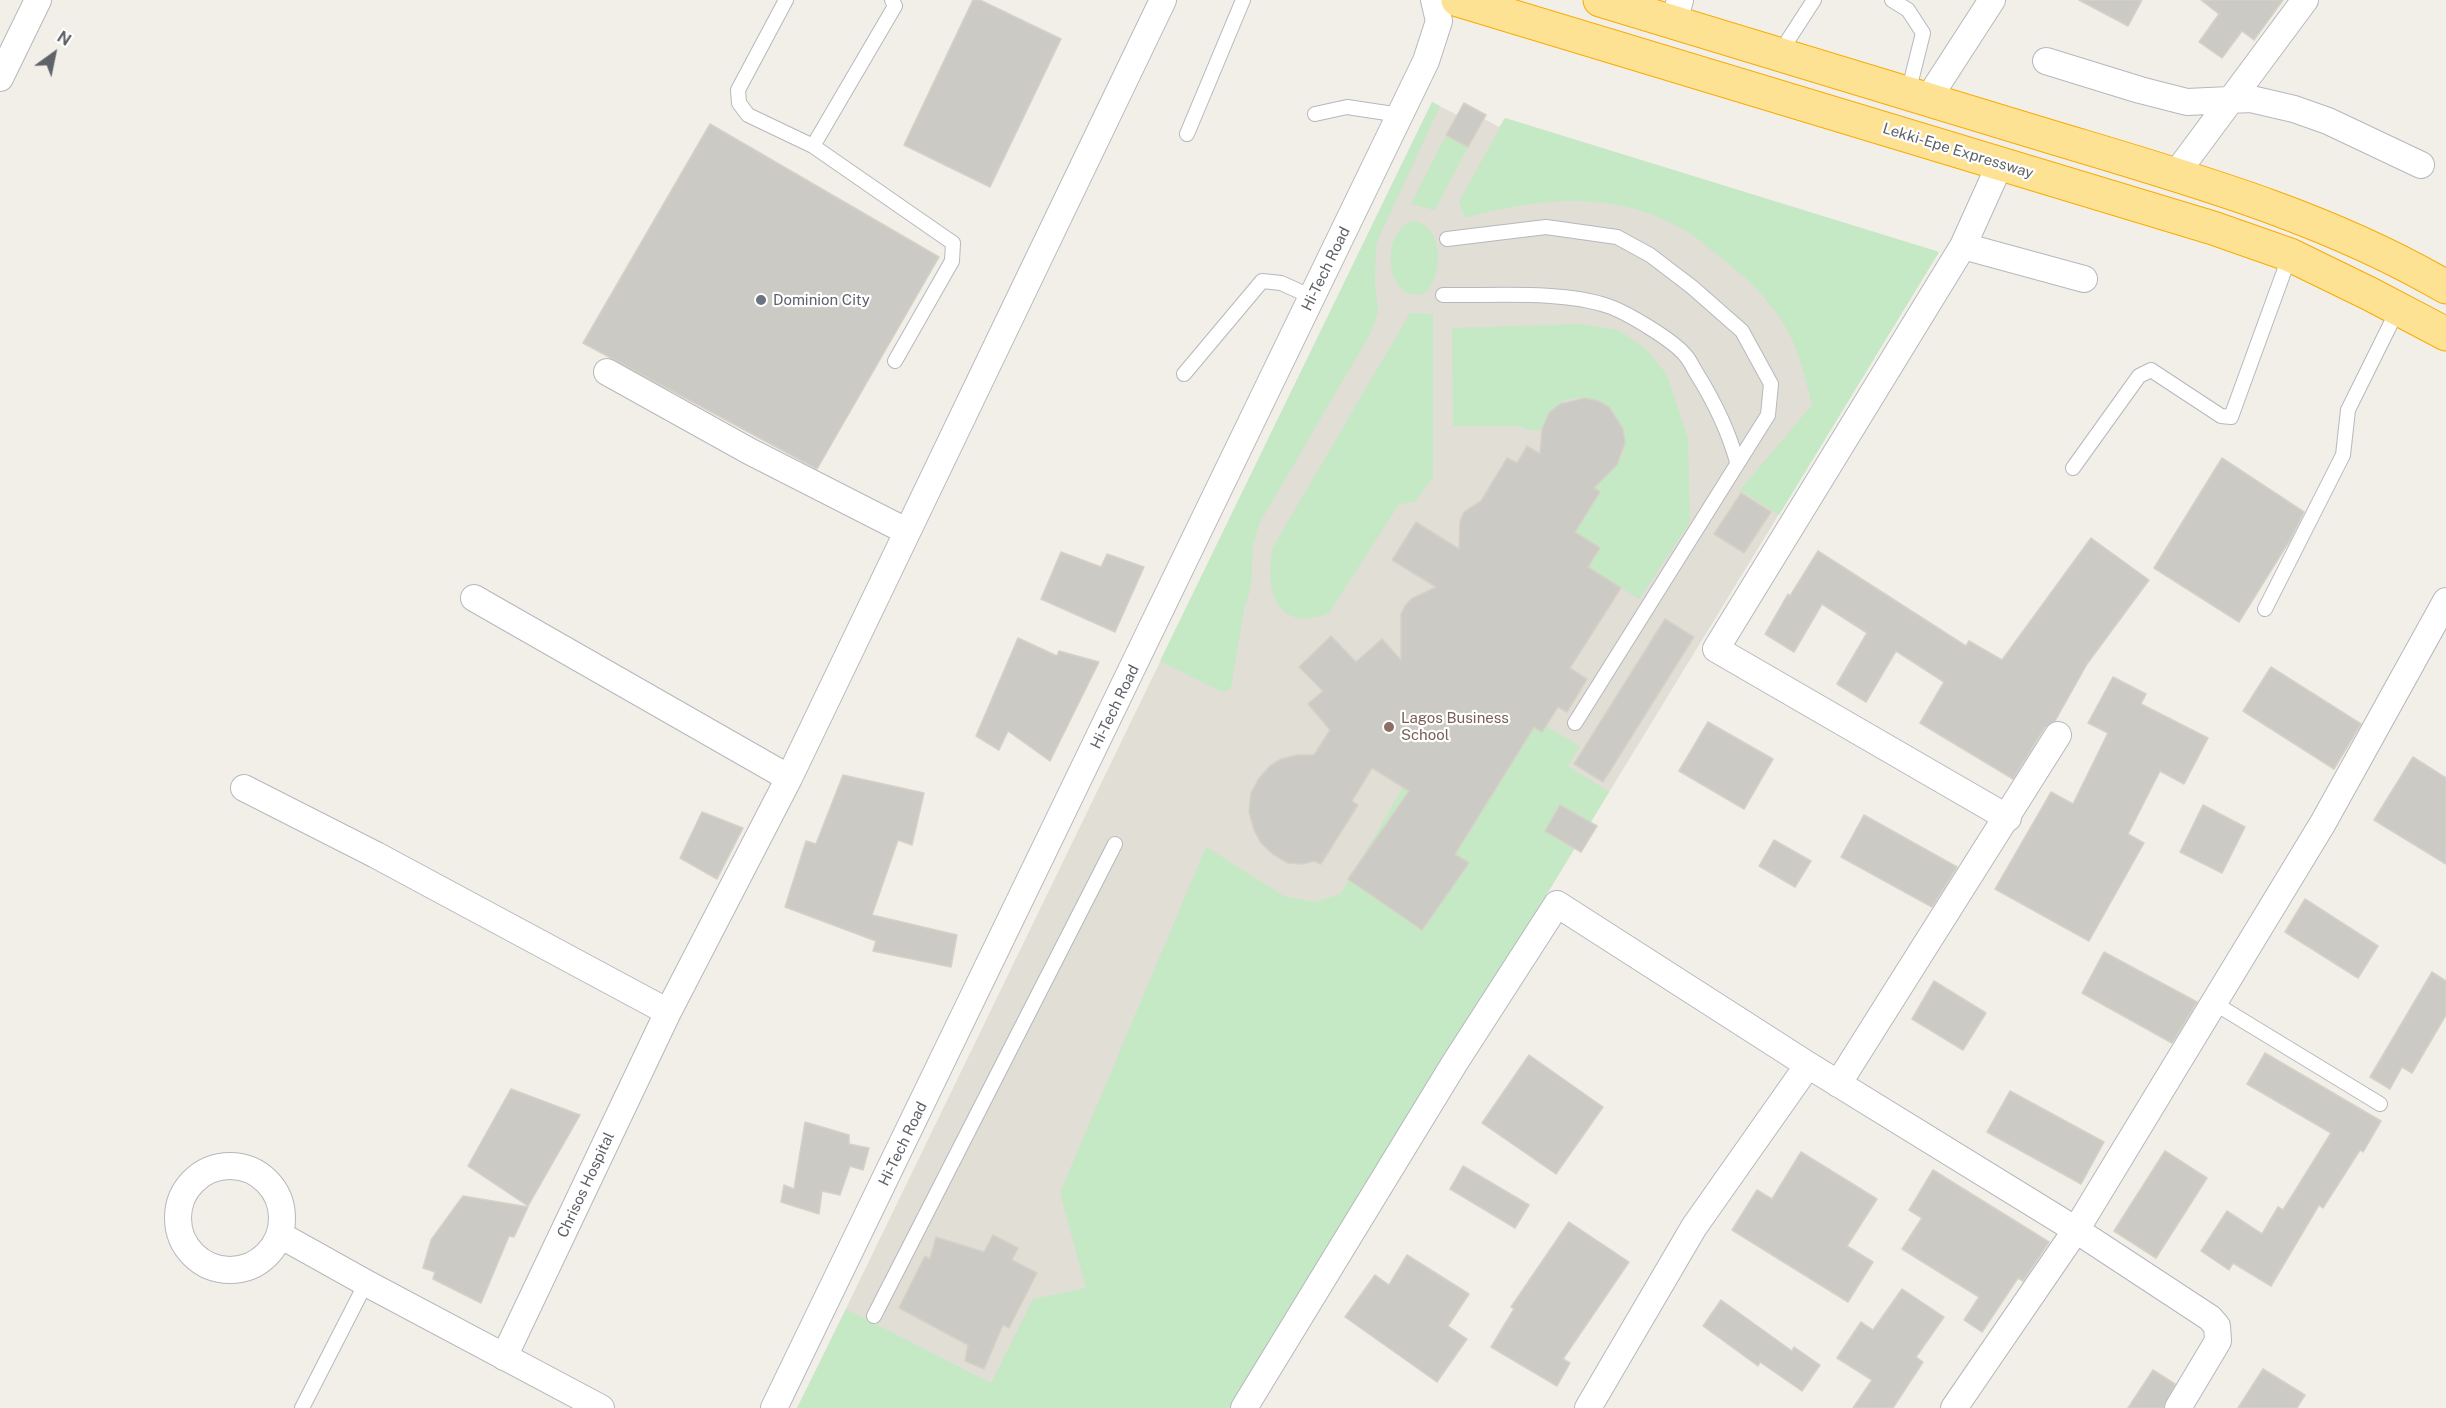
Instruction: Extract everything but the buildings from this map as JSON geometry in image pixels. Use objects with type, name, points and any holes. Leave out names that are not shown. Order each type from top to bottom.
[{"type":"highway","name":"Lekki-Epe Expressway","points":[[1458,0],[2214,228],[2290,255],[2446,334]]},
{"type":"highway","points":[[1600,0],[1677,11],[1779,54],[2219,188],[2284,211],[2412,267],[2446,287]]},
{"type":"street","points":[[0,78],[38,0]]},
{"type":"street","name":"Chrisos Hospital","points":[[504,1357],[668,1012],[789,778],[1163,0]]},
{"type":"street","name":"Hi-Tech Road","points":[[774,1408],[1426,61],[1439,21],[1434,0]]},
{"type":"street","points":[[1918,96],[1992,0]]},
{"type":"street","points":[[2175,175],[2305,0]]},
{"type":"street","points":[[2046,61],[2187,102],[2251,99],[2294,109],[2328,121],[2421,165]]},
{"type":"street","points":[[2000,164],[1963,246],[1716,649],[2008,818]]},
{"type":"street","points":[[1963,246],[2084,279]]},
{"type":"street","points":[[607,372],[749,451],[906,531]]},
{"type":"street","points":[[474,598],[789,778]]},
{"type":"street","points":[[1954,1408],[2076,1230],[2323,823],[2446,601]]},
{"type":"street","points":[[1838,1084],[2008,818],[2058,735]]},
{"type":"street","points":[[244,788],[376,855],[668,1012]]},
{"type":"street","points":[[1244,1408],[1454,1064],[1557,904],[1838,1084],[2076,1230],[2210,1318],[2217,1326],[2218,1341],[2178,1408]]},
{"type":"street","points":[[1588,1408],[1694,1227],[1808,1065]]},
{"type":"street","points":[[233,1166],[246,1169],[269,1184],[276,1195],[281,1208],[280,1234],[265,1257],[254,1264],[234,1269],[214,1267],[202,1262],[191,1252],[179,1228],[178,1215],[186,1189],[206,1172],[219,1167],[233,1166]]},
{"type":"street","points":[[280,1234],[366,1283],[601,1408]]},
{"type":"lane","points":[[786,0],[738,90],[739,103],[748,115],[813,146],[954,243],[952,261],[895,361]]},
{"type":"lane","points":[[813,146],[895,6],[892,0]]},
{"type":"lane","points":[[1187,134],[1243,0]]},
{"type":"lane","points":[[1779,54],[1814,0]]},
{"type":"lane","points":[[1892,0],[1908,10],[1923,33],[1918,96]]},
{"type":"lane","points":[[1315,114],[1347,107],[1400,116]]},
{"type":"lane","points":[[1446,239],[1546,227],[1617,237],[1650,255],[1742,331],[1772,384],[1768,415],[1575,723]]},
{"type":"lane","points":[[2073,468],[2144,372],[2151,370],[2221,416],[2231,417],[2290,255]]},
{"type":"lane","points":[[1184,375],[1262,281],[1281,283],[1312,297]]},
{"type":"lane","points":[[1443,295],[1584,300],[1608,306],[1647,327],[1685,354],[1710,395],[1728,431],[1737,462]]},
{"type":"lane","points":[[2265,609],[2343,455],[2348,410],[2398,309]]},
{"type":"lane","points":[[874,1316],[1115,844]]},
{"type":"lane","points":[[2214,1003],[2380,1104]]},
{"type":"lane","points":[[302,1408],[366,1283]]},
{"type":"shaded area","name":"Lagos Business School","points":[[1432,102],[1457,115],[1464,103],[1486,115],[1484,119],[1499,127],[1505,118],[1939,252],[1233,1408],[830,1408],[804,1395]]},
{"type":"green space","points":[[1432,102],[1440,106],[1376,244],[1375,283],[1378,312],[1371,332],[1259,524],[1253,546],[1251,587],[1244,609],[1231,687],[1225,692],[1220,691],[1160,661]]},
{"type":"green space","points":[[1505,118],[1939,252],[1779,515],[1740,490],[1812,405],[1797,351],[1781,320],[1755,288],[1698,239],[1662,219],[1635,209],[1607,203],[1551,202],[1522,205],[1465,218],[1459,202]]},
{"type":"green space","points":[[1446,135],[1468,147],[1435,210],[1411,204]]},
{"type":"green space","points":[[1414,221],[1425,226],[1433,236],[1438,261],[1431,286],[1425,293],[1416,295],[1405,291],[1397,283],[1392,272],[1391,259],[1396,235],[1404,226]]},
{"type":"green space","points":[[1410,313],[1433,314],[1433,477],[1415,502],[1399,504],[1329,613],[1311,618],[1297,618],[1286,613],[1278,604],[1273,592],[1270,578],[1273,547]]},
{"type":"green space","points":[[1580,324],[1618,330],[1645,348],[1667,375],[1688,438],[1690,522],[1639,599],[1588,567],[1600,548],[1575,532],[1600,492],[1594,488],[1614,468],[1623,453],[1624,438],[1621,425],[1613,413],[1602,404],[1589,399],[1575,398],[1562,402],[1546,418],[1542,429],[1534,431],[1518,426],[1453,426],[1452,328]]},
{"type":"green space","points":[[1546,726],[1580,746],[1568,766],[1609,792],[1233,1408],[797,1408],[846,1309],[991,1383],[1033,1299],[1086,1288],[1060,1193],[1206,847],[1284,896],[1314,902],[1341,894],[1403,787],[1470,829],[1534,727],[1542,732]]},
{"type":"place","name":"Dominion City","points":[[761,300]]},
{"type":"place","name":"Lagos Business School","points":[[1389,727]]}]
